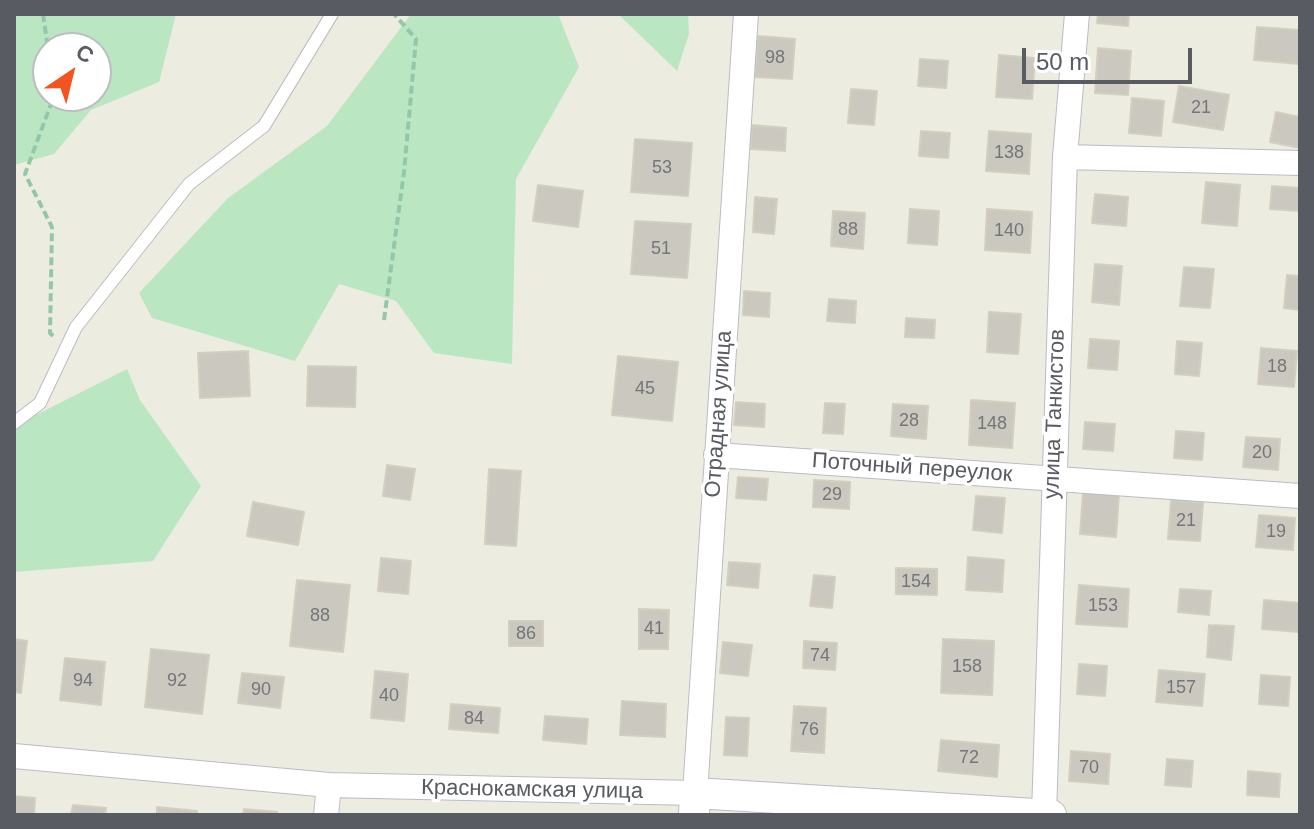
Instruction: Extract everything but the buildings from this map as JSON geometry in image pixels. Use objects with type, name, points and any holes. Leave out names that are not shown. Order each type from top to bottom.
[{"type":"street","name":"Отрадная улица","points":[[695,804],[746,14]]},
{"type":"street","name":"улица Танкистов","points":[[1044,815],[1052,477],[1065,157],[1077,14]]},
{"type":"street","points":[[1065,157],[1300,163]]},
{"type":"street","name":"Поточный переулок","points":[[716,455],[1300,496]]},
{"type":"street","name":"Краснокамская улица","points":[[14,756],[329,785],[695,804],[1051,815]]},
{"type":"street","points":[[326,815],[329,785]]},
{"type":"lane","points":[[14,423],[40,403],[76,327],[189,184],[264,126],[332,14]]},
{"type":"path","points":[[384,320],[404,172],[416,39],[394,14]]},
{"type":"path","points":[[48,112],[25,174],[52,227],[50,333],[66,349]]},
{"type":"green space","points":[[14,14],[176,14],[159,82],[112,101],[112,32],[32,32],[32,112],[89,112],[54,154],[14,165]]},
{"type":"green space","points":[[411,14],[558,14],[579,67],[516,179],[512,364],[434,353],[396,301],[339,284],[295,361],[152,318],[139,293],[228,198],[327,126]]},
{"type":"green space","points":[[618,14],[688,14],[689,34],[677,71]]},
{"type":"green space","points":[[127,369],[140,400],[201,486],[153,561],[14,572],[14,430],[20,423]]}]
